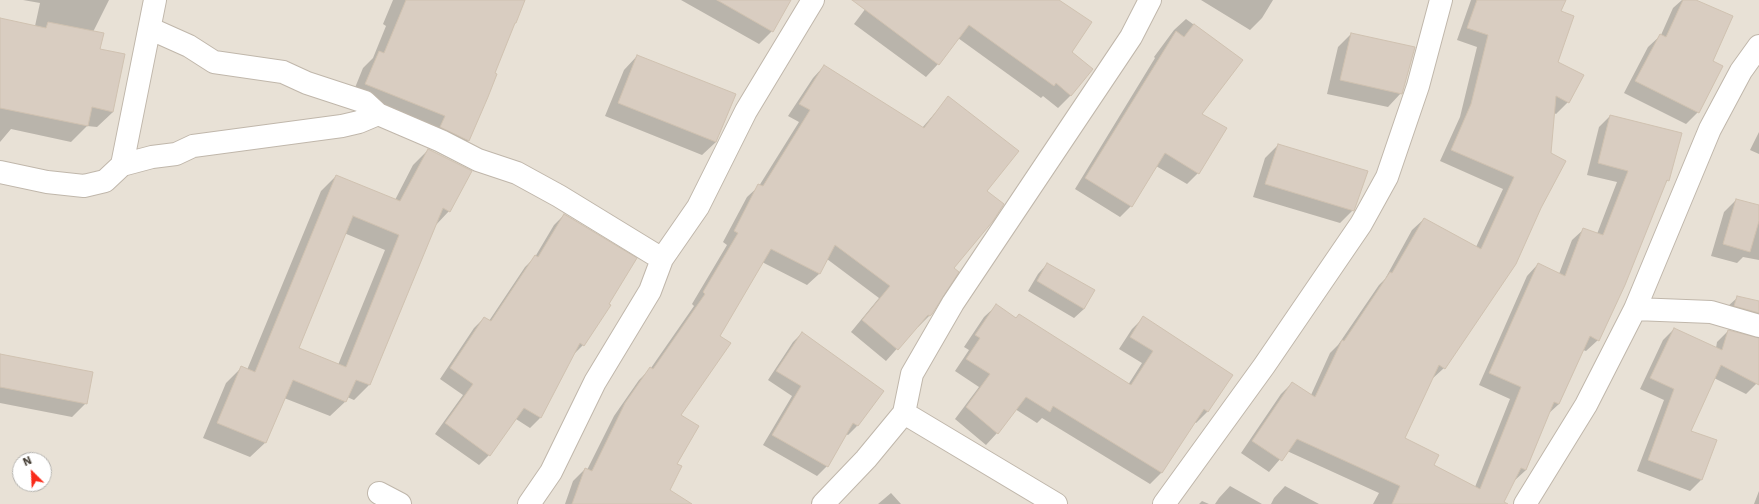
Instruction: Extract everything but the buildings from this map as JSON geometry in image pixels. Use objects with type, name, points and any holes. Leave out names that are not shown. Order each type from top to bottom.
[{"type":"street","points":[[122,165],[156,0]]},
{"type":"street","points":[[529,504],[551,472],[595,382],[650,291],[662,259],[698,207],[746,111],[813,0]]},
{"type":"street","points":[[823,504],[866,459],[904,413],[912,374],[953,303],[1131,37],[1150,0]]},
{"type":"street","points":[[1164,504],[1264,366],[1361,224],[1387,176],[1418,86],[1441,0]]},
{"type":"street","points":[[151,28],[189,46],[214,62],[284,72],[307,83],[365,102],[378,114],[441,141],[478,160],[517,173],[559,196],[662,259]]},
{"type":"street","points":[[1526,504],[1586,405],[1635,309],[1710,129],[1742,71],[1759,46]]},
{"type":"street","points":[[0,172],[47,182],[84,186],[105,181],[122,165],[152,156],[176,154],[192,146],[342,126],[359,122],[378,114]]},
{"type":"street","points":[[1635,309],[1711,312],[1759,326]]},
{"type":"street","points":[[904,413],[1056,504]]},
{"type":"street","points":[[379,493],[400,504]]},
{"type":"shaded area","points":[[0,0],[1759,0],[1759,504],[0,504]]}]
